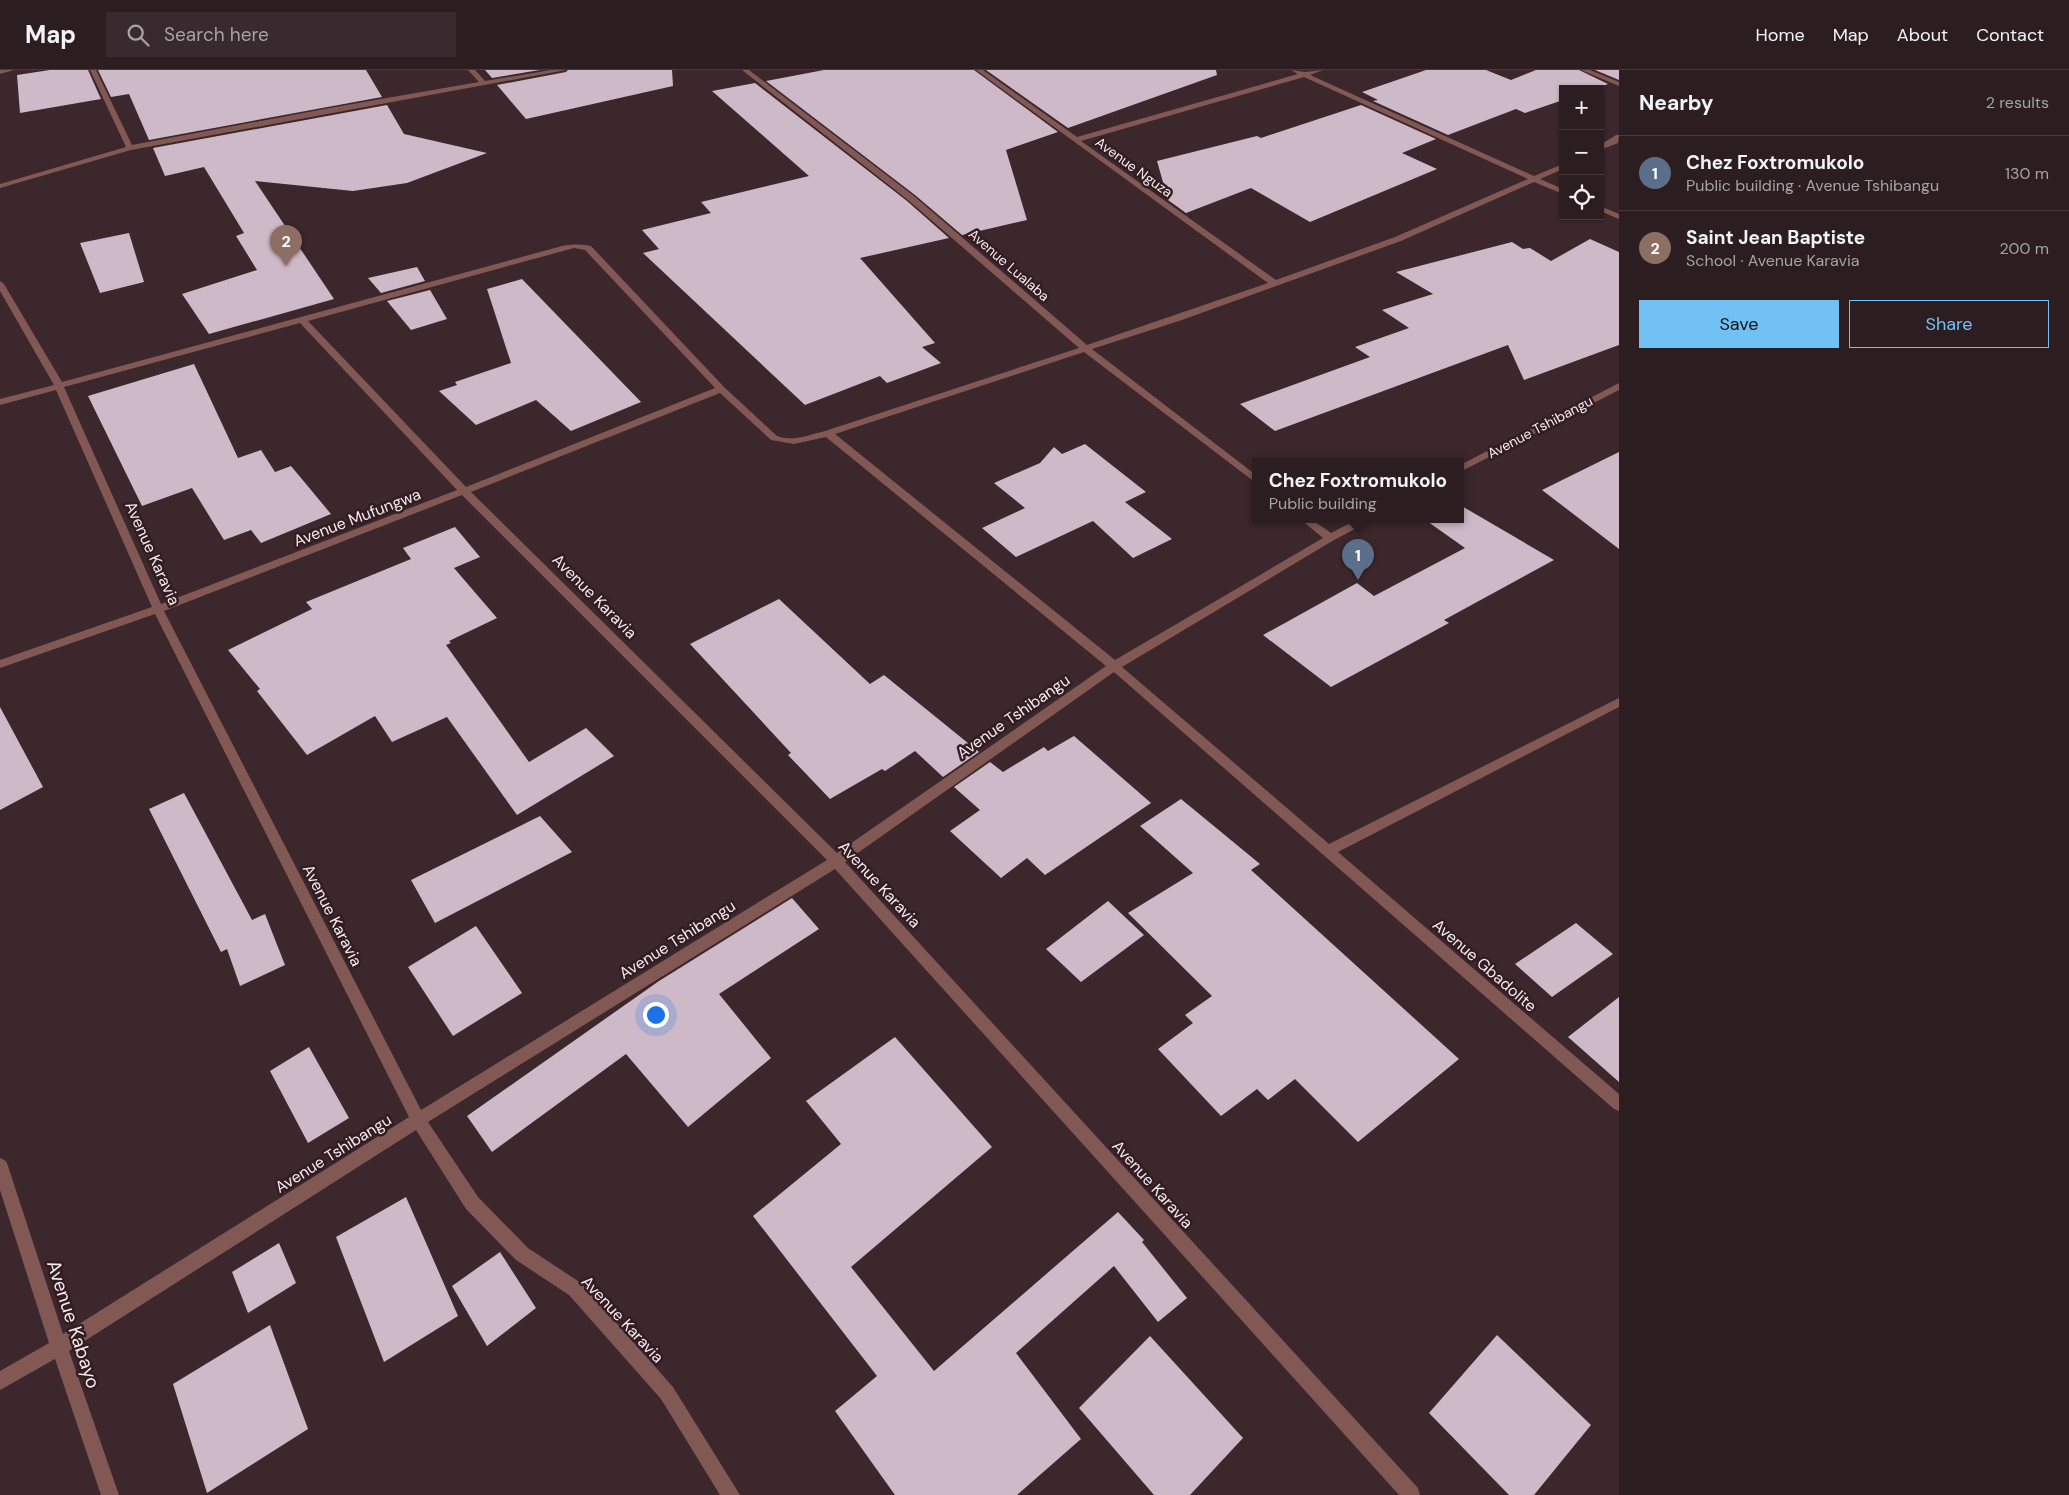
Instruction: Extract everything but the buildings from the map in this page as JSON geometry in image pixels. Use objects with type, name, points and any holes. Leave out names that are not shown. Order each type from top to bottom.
[{"type":"street","points":[[0,72],[11,70]]},
{"type":"street","points":[[93,70],[130,148]]},
{"type":"street","points":[[471,70],[482,83]]},
{"type":"street","points":[[0,186],[130,148],[562,70]]},
{"type":"street","name":"Avenue Lualaba","points":[[745,70],[911,198],[1086,349],[1252,477]]},
{"type":"street","name":"Avenue Nguza","points":[[979,70],[1274,284]]},
{"type":"street","points":[[1294,70],[1559,190]]},
{"type":"street","points":[[1076,140],[1320,70]]},
{"type":"street","points":[[1584,70],[1619,84]]},
{"type":"street","points":[[1604,146],[1619,137]]},
{"type":"street","points":[[0,402],[565,248],[584,247],[590,251],[721,389],[774,438],[780,441],[793,441],[828,432],[1180,318],[1398,239],[1559,168]]},
{"type":"street","points":[[1604,210],[1619,217]]},
{"type":"street","name":"Avenue Karavia","points":[[0,284],[59,386],[158,610],[418,1120],[472,1203],[522,1254],[575,1290],[667,1393],[731,1495]]},
{"type":"street","name":"Avenue Karavia","points":[[301,319],[464,491],[836,861],[1411,1495]]},
{"type":"street","name":"Avenue Tshibangu","points":[[1464,467],[1619,386]]},
{"type":"street","name":"Avenue Mufungwa","points":[[0,664],[158,610],[721,389]]},
{"type":"street","name":"Avenue Gbadolite","points":[[828,432],[1114,666],[1619,1104]]},
{"type":"street","points":[[1310,523],[1330,538]]},
{"type":"street","name":"Avenue Tshibangu","points":[[0,1381],[59,1348],[418,1120],[836,861],[1114,666],[1358,523]]},
{"type":"street","points":[[1328,852],[1619,702]]},
{"type":"street","name":"Avenue Kabayo","points":[[0,1166],[59,1348],[110,1495]]},
{"type":"place","name":"Saint Jean Baptiste","points":[[286,266]]},
{"type":"place","name":"Chez Foxtromukolo","points":[[1358,580]]}]
